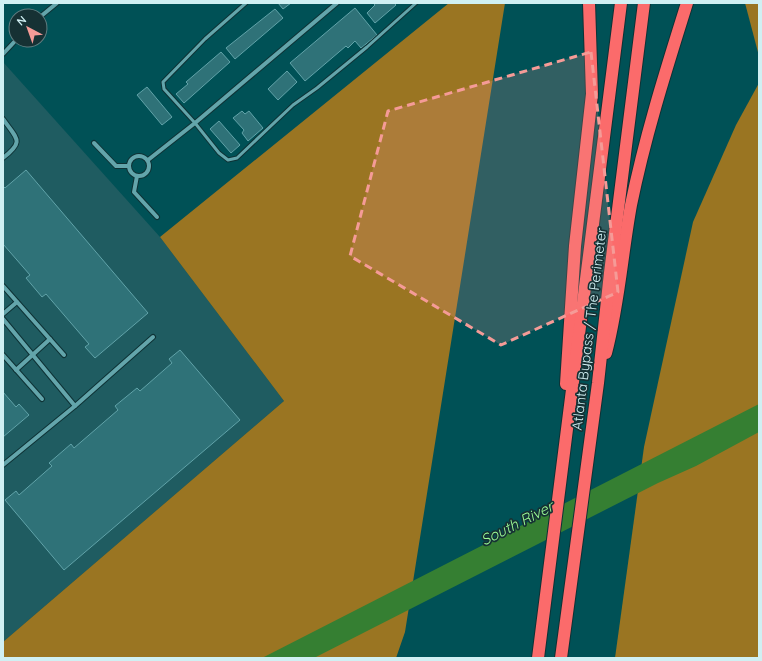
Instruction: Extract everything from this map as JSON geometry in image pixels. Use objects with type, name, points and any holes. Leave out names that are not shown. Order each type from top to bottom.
[{"type":"highway","points":[[559,490],[575,246],[592,94],[589,3]]},
{"type":"highway","name":"Atlanta Bypass / The Perimeter","points":[[538,658],[621,3]]},
{"type":"highway","name":"Atlanta Bypass / The Perimeter","points":[[561,658],[598,383],[610,273],[644,3]]},
{"type":"highway","points":[[598,383],[614,326],[628,226],[652,115],[687,3]]},
{"type":"street","points":[[48,10],[57,3]]},
{"type":"street","points":[[148,160],[195,123],[337,3]]},
{"type":"street","points":[[3,119],[16,137],[17,142],[15,148],[3,158]]},
{"type":"street","points":[[94,142],[116,166],[129,166]]},
{"type":"street","points":[[136,156],[143,156],[148,160],[149,170],[144,175],[137,176],[131,172],[129,166],[131,160],[136,156]]},
{"type":"street","points":[[137,176],[134,192],[157,217]]},
{"type":"street","points":[[3,286],[64,354]]},
{"type":"street","points":[[3,314],[17,302]]},
{"type":"street","points":[[3,319],[75,406]]},
{"type":"street","points":[[3,465],[75,406],[153,337]]},
{"type":"street","points":[[16,370],[50,339]]},
{"type":"street","points":[[3,355],[42,399]]},
{"type":"lane","points":[[246,3],[205,39],[163,82],[164,89],[195,123],[219,153],[228,160],[237,158],[293,104],[317,88],[367,47],[416,3]]},
{"type":"highlighted area","points":[[591,52],[618,292],[501,345],[350,256],[388,111]]},
{"type":"shaded area","points":[[449,3],[505,3],[405,632],[396,658],[3,658],[3,642],[284,401],[160,237]]},
{"type":"shaded area","points":[[745,3],[759,3],[759,56]]},
{"type":"shaded area","points":[[3,62],[160,237],[284,401],[3,642]]},
{"type":"shaded area","points":[[759,83],[759,658],[615,658],[644,447],[693,222],[736,125]]},
{"type":"shaded area","name":"South River","points":[[759,404],[759,432],[696,466],[658,483],[314,658],[262,658]]},
{"type":"building","points":[[278,3],[291,3],[283,9]]},
{"type":"building","points":[[373,3],[394,3],[396,5],[375,23],[367,13],[375,5]]},
{"type":"building","points":[[355,8],[377,35],[361,48],[355,41],[348,48],[346,46],[305,81],[290,63]]},
{"type":"building","points":[[275,9],[283,18],[235,59],[226,48]]},
{"type":"building","points":[[221,52],[230,62],[184,103],[176,94],[188,84],[186,82]]},
{"type":"building","points":[[287,71],[297,82],[278,100],[268,89]]},
{"type":"building","points":[[147,87],[172,117],[162,125],[137,95]]},
{"type":"building","points":[[242,111],[245,114],[249,111],[263,128],[248,141],[242,133],[244,130],[233,118]]},
{"type":"building","points":[[219,121],[240,145],[231,153],[210,129]]},
{"type":"building","points":[[26,170],[148,313],[95,358],[85,347],[89,344],[46,294],[42,297],[26,278],[30,275],[3,244],[3,186],[5,188]]},
{"type":"building","points":[[180,350],[240,420],[64,570],[5,500],[16,491],[19,495],[52,466],[49,463],[71,444],[74,448],[118,410],[115,406],[137,388],[140,391],[172,363],[169,359]]},
{"type":"building","points":[[3,392],[16,407],[19,404],[29,415],[3,437]]}]
